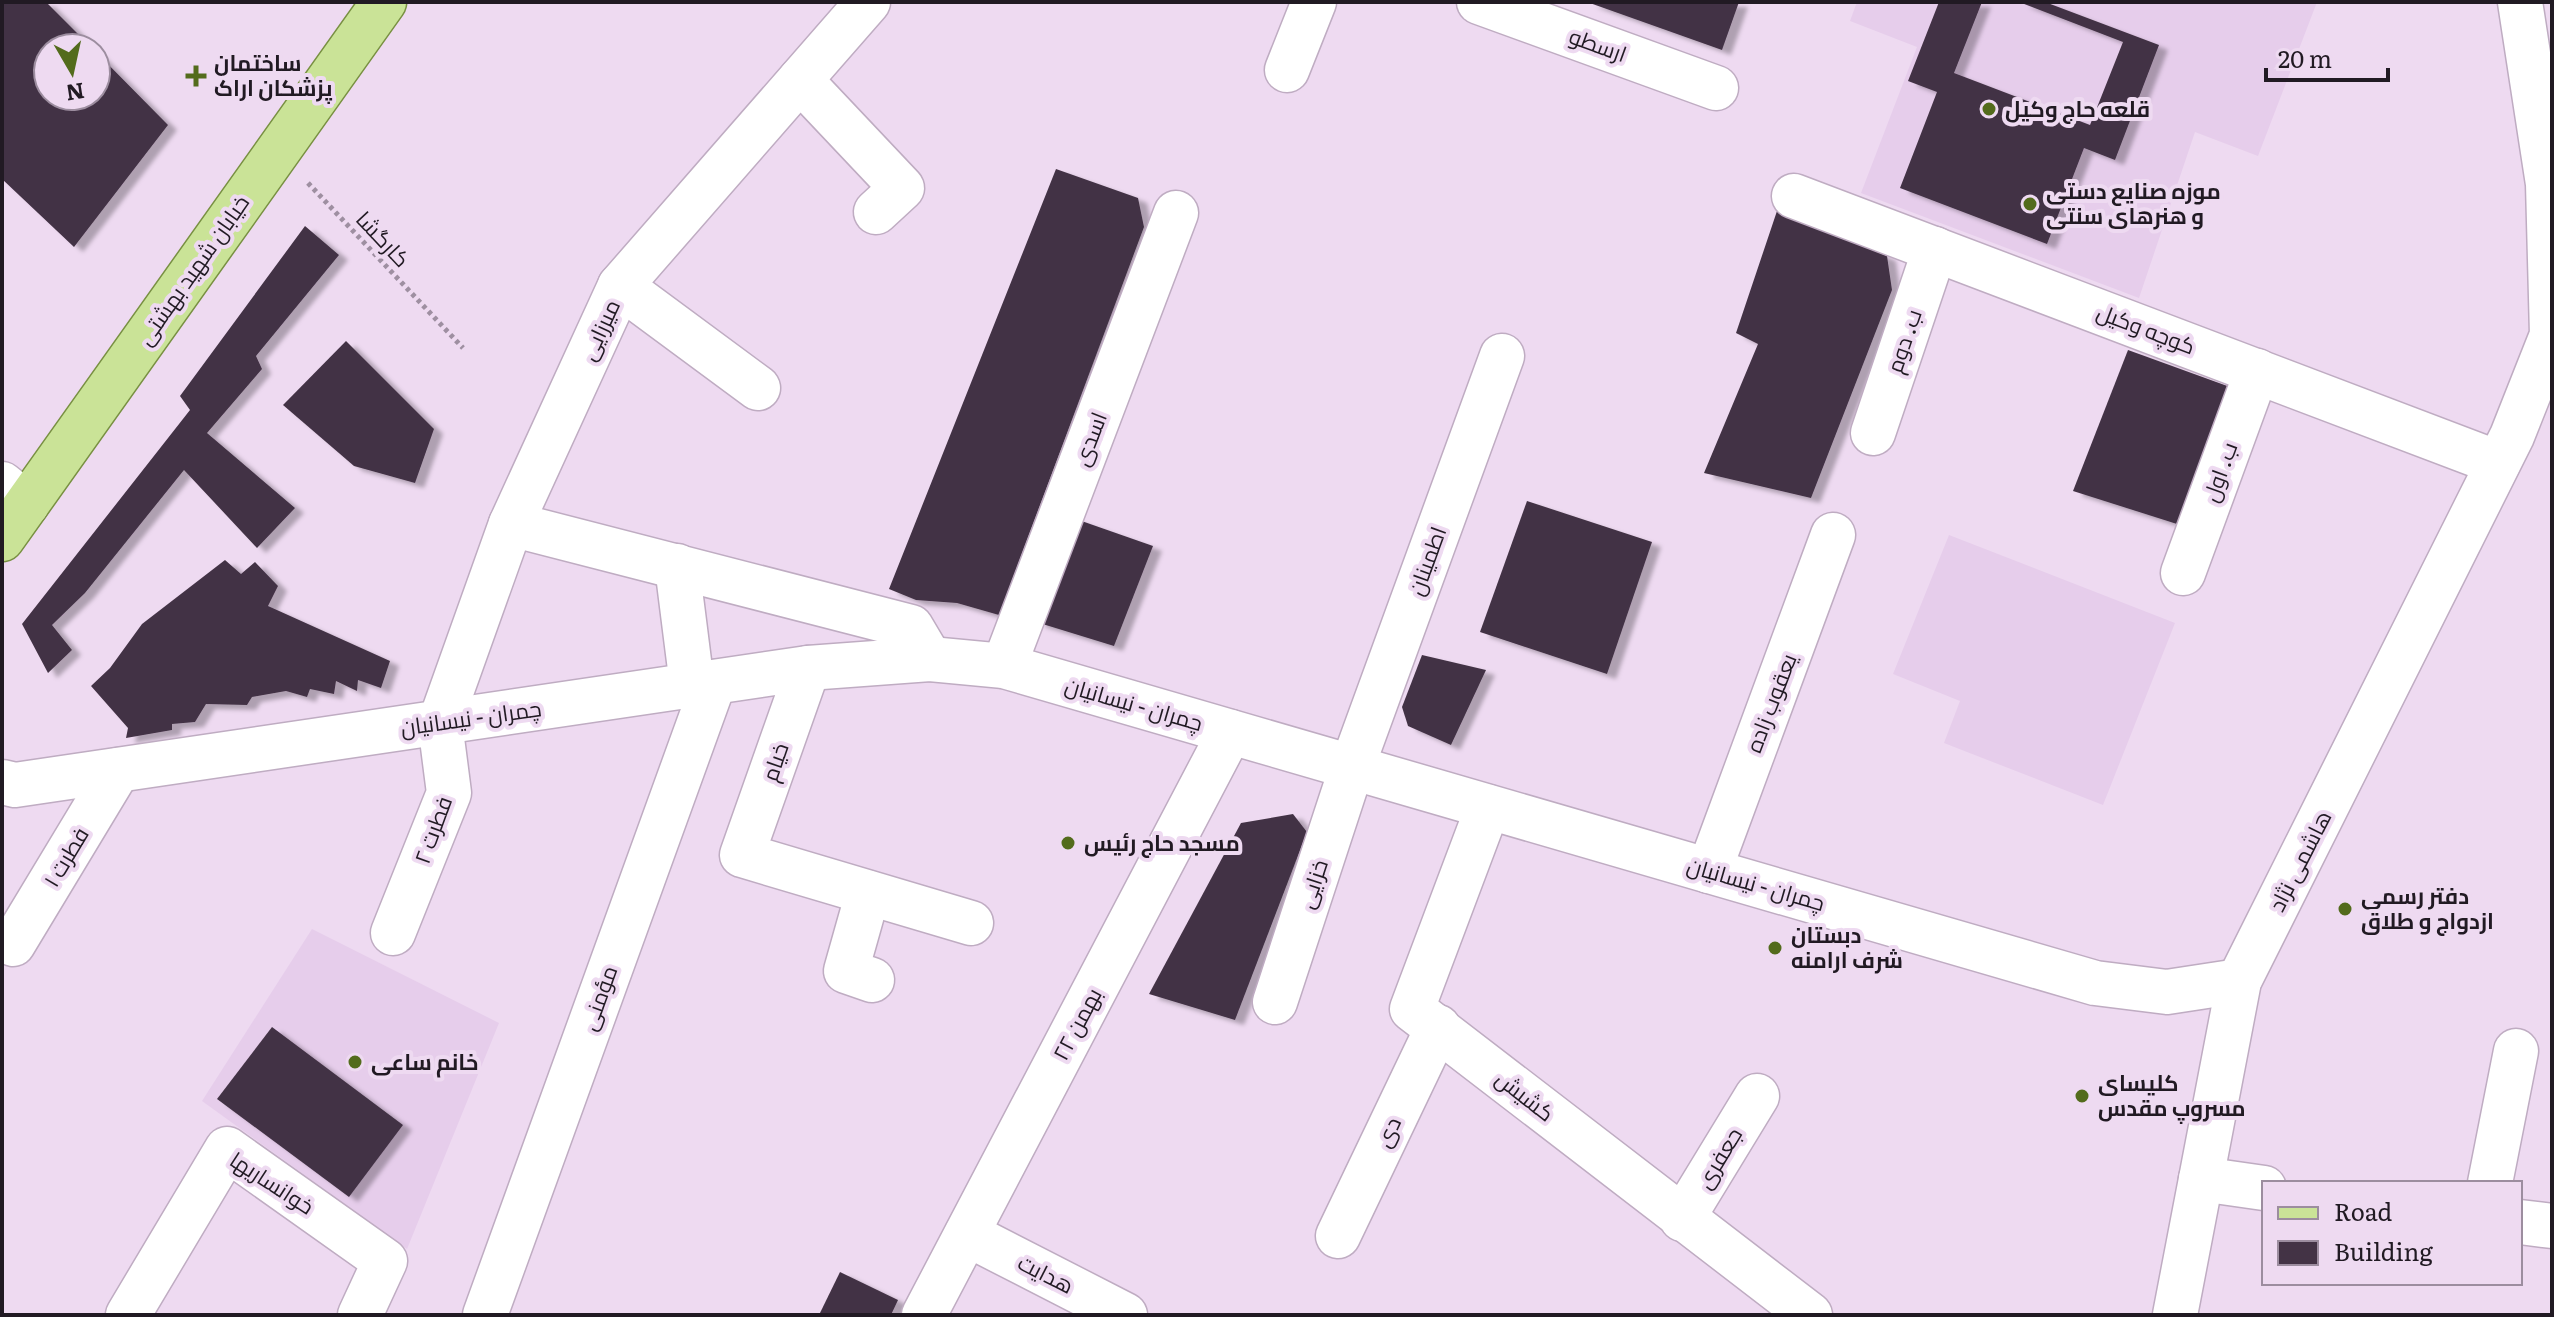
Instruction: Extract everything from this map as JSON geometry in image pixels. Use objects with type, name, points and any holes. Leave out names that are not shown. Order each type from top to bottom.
[{"type":"main road","name":"خیابان شهید بهشتی","points":[[2,539],[14,494],[276,154],[384,2]]},
{"type":"street","name":"میرزایی","points":[[440,723],[511,524],[620,286],[868,2]]},
{"type":"street","points":[[1287,70],[1314,2]]},
{"type":"street","name":"ارسطو","points":[[1479,2],[1716,88]]},
{"type":"street","name":"هاشمی نژاد","points":[[2175,1315],[2239,981],[2505,450],[2552,335],[2548,184],[2520,2]]},
{"type":"street","points":[[800,80],[902,188],[876,212]]},
{"type":"street","name":"کوچه وکیل","points":[[1794,196],[2257,371],[2505,450]]},
{"type":"street","name":"اسدی","points":[[1004,666],[1049,565],[1176,213]]},
{"type":"street","name":"ب. دوم","points":[[1873,433],[1935,249]]},
{"type":"street","points":[[620,286],[758,388]]},
{"type":"street","name":"اطمینان","points":[[1352,767],[1502,356]]},
{"type":"street","name":"ب. اول","points":[[2183,573],[2257,371]]},
{"type":"street","points":[[2505,450],[2552,420]]},
{"type":"street","points":[[511,524],[911,627],[930,659]]},
{"type":"street","name":"یعقوب زاده","points":[[1709,871],[1833,535]]},
{"type":"street","points":[[677,566],[703,684]]},
{"type":"street","name":"چمران - نیسانیان","points":[[2,782],[15,785],[808,668],[930,659],[1004,666],[2095,983],[2167,992],[2239,981]]},
{"type":"street","name":"خیام","points":[[808,668],[742,855],[868,893]]},
{"type":"street","name":"مؤمنی","points":[[485,1315],[703,684]]},
{"type":"street","name":"فطرت ۲","points":[[393,933],[449,793],[440,723]]},
{"type":"street","name":"۲۲ بهمن","points":[[924,1315],[1230,732]]},
{"type":"street","name":"خزایی","points":[[1275,1002],[1352,767]]},
{"type":"street","name":"فطرت ۱","points":[[13,944],[118,770]]},
{"type":"street","name":"کشیش","points":[[1488,807],[1412,1009],[1798,1311]]},
{"type":"street","points":[[872,980],[846,971],[868,893],[971,923]]},
{"type":"street","name":"دی","points":[[1338,1236],[1438,1027]]},
{"type":"street","points":[[2490,1181],[2516,1051]]},
{"type":"street","name":"جعفری","points":[[1682,1219],[1757,1096]]},
{"type":"street","name":"خوانساریها","points":[[128,1315],[227,1149],[385,1261],[360,1315]]},
{"type":"street","points":[[2201,1179],[2262,1188]]},
{"type":"street","points":[[2522,1222],[2552,1226]]},
{"type":"street","name":"هدایت","points":[[967,1234],[1125,1315]]},
{"type":"path","name":"کارگشا","points":[[276,154],[312,187],[463,348]]},
{"type":"shaded area","points":[[1857,2],[2317,2],[2258,156],[2195,132],[2139,298],[1861,193],[1917,47],[1850,21]]},
{"type":"shaded area","points":[[1949,535],[2175,623],[2103,805],[1944,743],[1960,701],[1893,674]]},
{"type":"shaded area","name":"خانم ساعی","points":[[312,929],[499,1023],[407,1249],[202,1101]]},
{"type":"building","points":[[2,2],[46,2],[76,32],[32,32],[32,112],[112,112],[112,68],[168,125],[74,247],[2,179]]},
{"type":"building","points":[[1587,2],[1739,2],[1722,50]]},
{"type":"building","name":"قلعه حاج وکیل","points":[[1939,2],[1982,2],[1954,73],[2090,125],[2123,42],[2019,2],[2045,2],[2159,45],[2115,160],[2084,148],[2047,244],[1900,188],[1937,92],[1908,81]]},
{"type":"building","points":[[1056,169],[1138,198],[1144,227],[999,615],[957,603],[916,600],[889,589]]},
{"type":"building","points":[[1777,211],[1887,256],[1892,290],[1811,498],[1704,473],[1758,344],[1736,333]]},
{"type":"building","points":[[305,226],[339,255],[256,356],[262,369],[207,433],[295,508],[257,548],[184,470],[85,593],[52,625],[72,650],[48,673],[22,624],[190,410],[180,396]]},
{"type":"building","points":[[346,341],[434,429],[415,483],[354,466],[283,405]]},
{"type":"building","points":[[2128,350],[2230,387],[2177,524],[2073,491]]},
{"type":"building","points":[[1527,501],[1652,542],[1607,674],[1480,632]]},
{"type":"building","points":[[1073,518],[1153,546],[1114,646],[1036,622]]},
{"type":"building","points":[[225,560],[241,574],[255,562],[278,586],[268,606],[390,661],[381,688],[358,680],[357,691],[336,681],[334,694],[310,689],[307,697],[286,691],[252,697],[247,705],[206,704],[195,722],[172,724],[172,730],[126,738],[128,728],[91,686],[110,668],[142,624]]},
{"type":"building","points":[[1422,655],[1486,670],[1451,745],[1408,726],[1402,707]]},
{"type":"building","points":[[1293,814],[1307,832],[1235,1020],[1149,994],[1241,823]]},
{"type":"building","points":[[272,1027],[403,1125],[349,1197],[217,1099]]},
{"type":"building","points":[[840,1272],[898,1300],[891,1315],[819,1315]]},
{"type":"place","name":"ساختمان پزشکان اراک","points":[[196,76]]},
{"type":"place","name":"قلعه حاج وکیل","points":[[1989,109]]},
{"type":"place","name":"موزه صنایع دستی و هنرهای سنتی","points":[[2030,204]]},
{"type":"place","name":"مسجد حاج رئیس","points":[[1068,843]]},
{"type":"place","name":"دفتر رسمی ازدواج و طلاق","points":[[2345,909]]},
{"type":"place","name":"دبستان شرف ارامنه","points":[[1775,948]]},
{"type":"place","name":"خانم ساعی","points":[[355,1062]]},
{"type":"place","name":"کلیسای مسروپ مقدس","points":[[2082,1096]]}]
